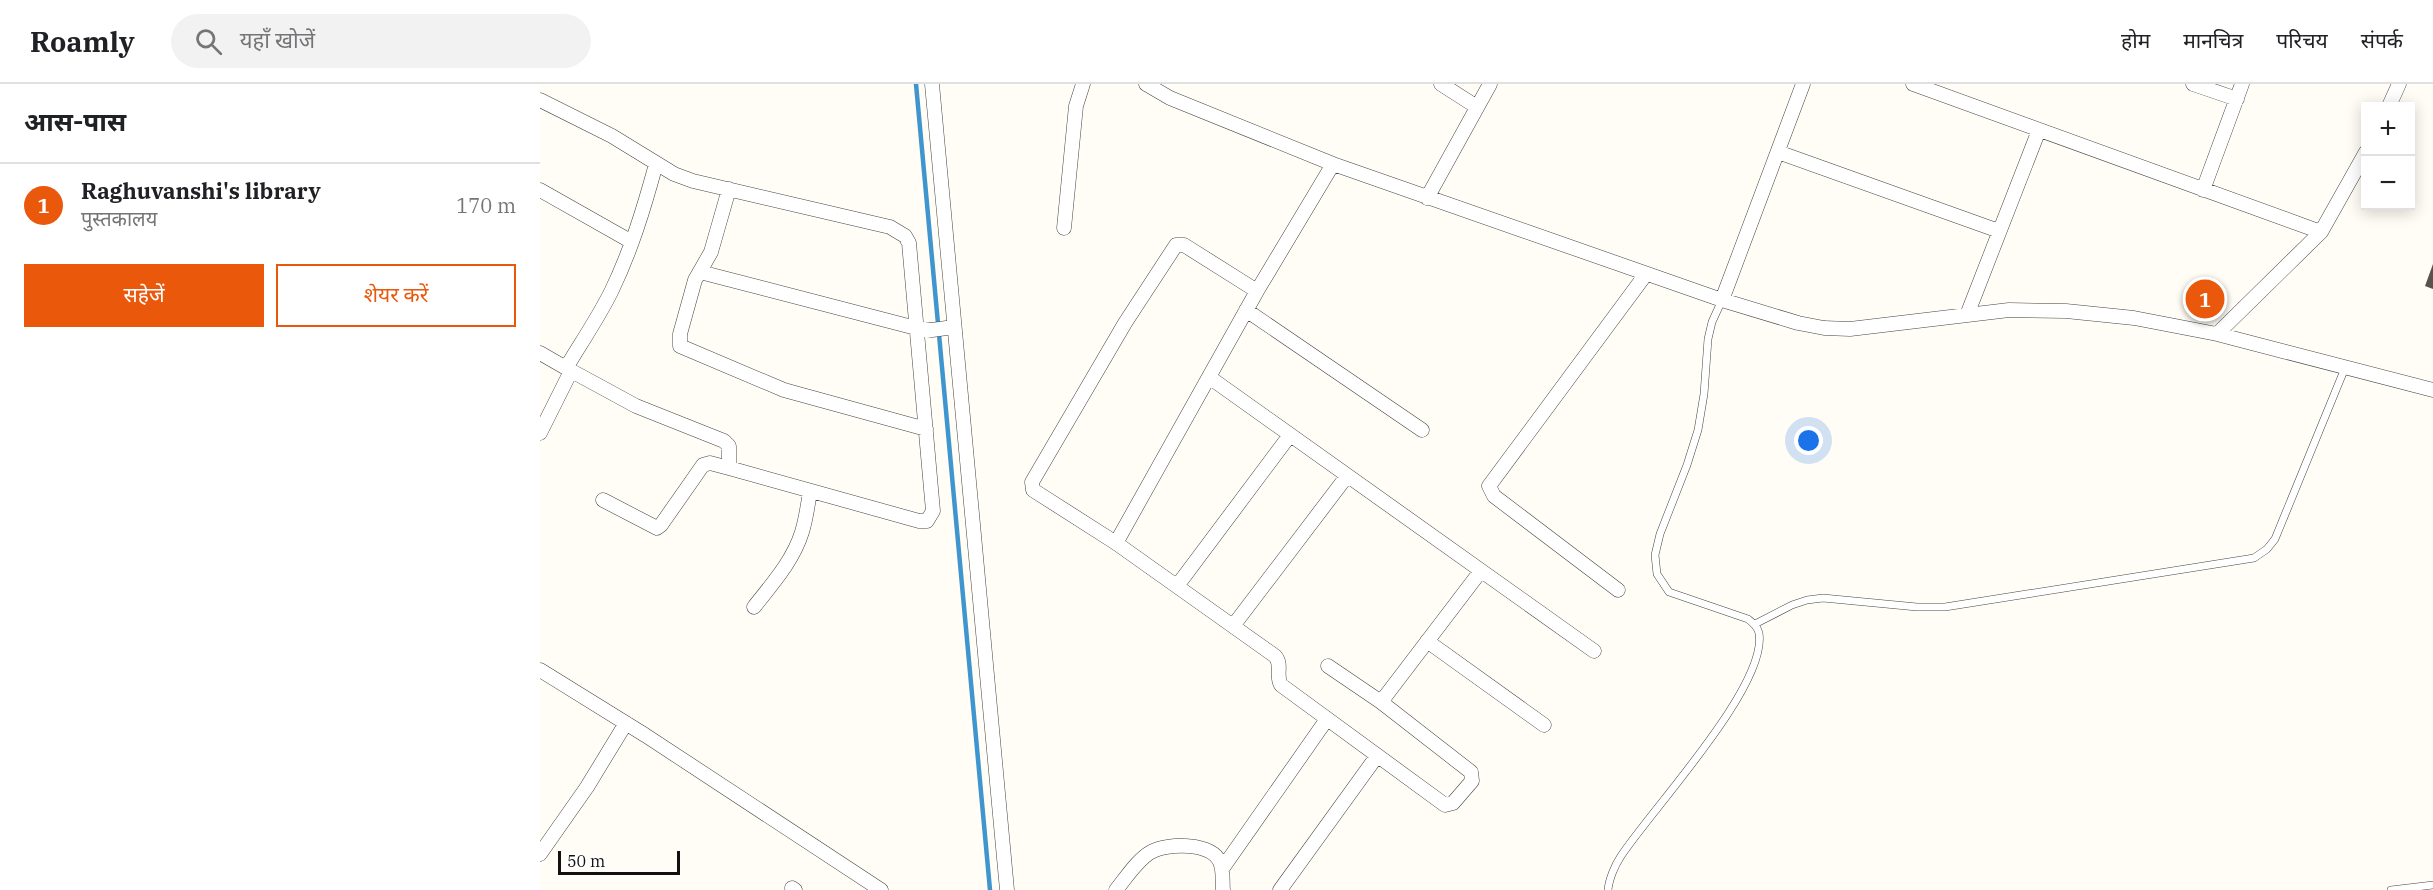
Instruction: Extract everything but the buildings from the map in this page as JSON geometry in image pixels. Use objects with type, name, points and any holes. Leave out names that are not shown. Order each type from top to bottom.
[{"type":"street","points":[[932,84],[944,329],[1007,890]]},
{"type":"street","points":[[1064,228],[1076,106],[1083,84]]},
{"type":"street","points":[[1146,84],[1170,98],[1334,164],[1427,198],[1722,300],[1824,328],[1851,329],[2009,310],[2066,311],[2134,318],[2217,334],[2433,390]]},
{"type":"street","points":[[1441,84],[1477,107]]},
{"type":"street","points":[[1427,198],[1490,84]]},
{"type":"street","points":[[1722,300],[1803,84]]},
{"type":"street","points":[[1913,84],[1932,87],[2039,130],[2321,232]]},
{"type":"street","points":[[2193,84],[2237,99]]},
{"type":"street","points":[[2203,190],[2242,84]]},
{"type":"street","points":[[2391,102],[2399,84]]},
{"type":"street","points":[[540,100],[612,136],[656,164],[693,181],[890,227],[905,236],[909,243],[933,511],[927,521],[919,521],[710,464],[703,465],[657,528],[603,500]]},
{"type":"street","points":[[1967,315],[2039,130]]},
{"type":"street","points":[[1778,152],[1999,231]]},
{"type":"street","points":[[2217,334],[2321,232],[2364,156]]},
{"type":"street","points":[[540,433],[568,370],[612,291],[632,242],[656,164]]},
{"type":"street","points":[[1116,543],[1246,310],[1334,164]]},
{"type":"street","points":[[729,189],[711,252],[695,280],[680,334],[680,346],[784,390],[926,429]]},
{"type":"street","points":[[540,190],[632,242]]},
{"type":"street","points":[[1257,291],[1184,246],[1176,245],[1171,249],[1032,482],[1033,490],[1116,543],[1275,656],[1279,662],[1278,678],[1281,685],[1445,805],[1453,803],[1472,781],[1471,772],[1381,702],[1328,666]]},
{"type":"street","points":[[700,272],[916,328],[944,329]]},
{"type":"street","points":[[1618,590],[1494,496],[1489,486],[1646,274]]},
{"type":"street","points":[[1246,310],[1422,430]]},
{"type":"street","points":[[540,353],[636,406],[724,441],[729,446],[729,468]]},
{"type":"street","points":[[1209,376],[1480,572],[1594,651]]},
{"type":"street","points":[[1177,586],[1290,435]]},
{"type":"street","points":[[1233,626],[1347,476]]},
{"type":"street","points":[[754,607],[795,550],[802,532],[810,491]]},
{"type":"street","points":[[1381,702],[1480,572]]},
{"type":"street","points":[[1427,641],[1544,725]]},
{"type":"street","points":[[540,670],[809,841],[881,890]]},
{"type":"street","points":[[1222,869],[1327,719]]},
{"type":"street","points":[[540,854],[587,787],[626,723]]},
{"type":"street","points":[[1280,890],[1377,756]]},
{"type":"street","points":[[1116,890],[1149,853],[1175,847],[1212,852],[1219,860],[1222,869],[1223,890]]},
{"type":"lane","points":[[1608,890],[1620,858],[1715,735],[1749,677],[1759,644],[1755,624],[1748,619],[1669,592],[1657,574],[1656,565],[1655,555],[1660,534],[1688,465],[1698,430],[1704,394],[1708,339],[1712,322],[1722,300]]},
{"type":"lane","points":[[1755,624],[1786,607],[1807,600],[1823,598],[1917,607],[1945,607],[2254,558],[2267,549],[2275,539],[2345,368]]},
{"type":"lane","points":[[2391,890],[2433,885]]},
{"type":"waterway","points":[[916,84],[990,890]]},
{"type":"place","name":"Raghuvanshi's library","points":[[2205,299]]}]
